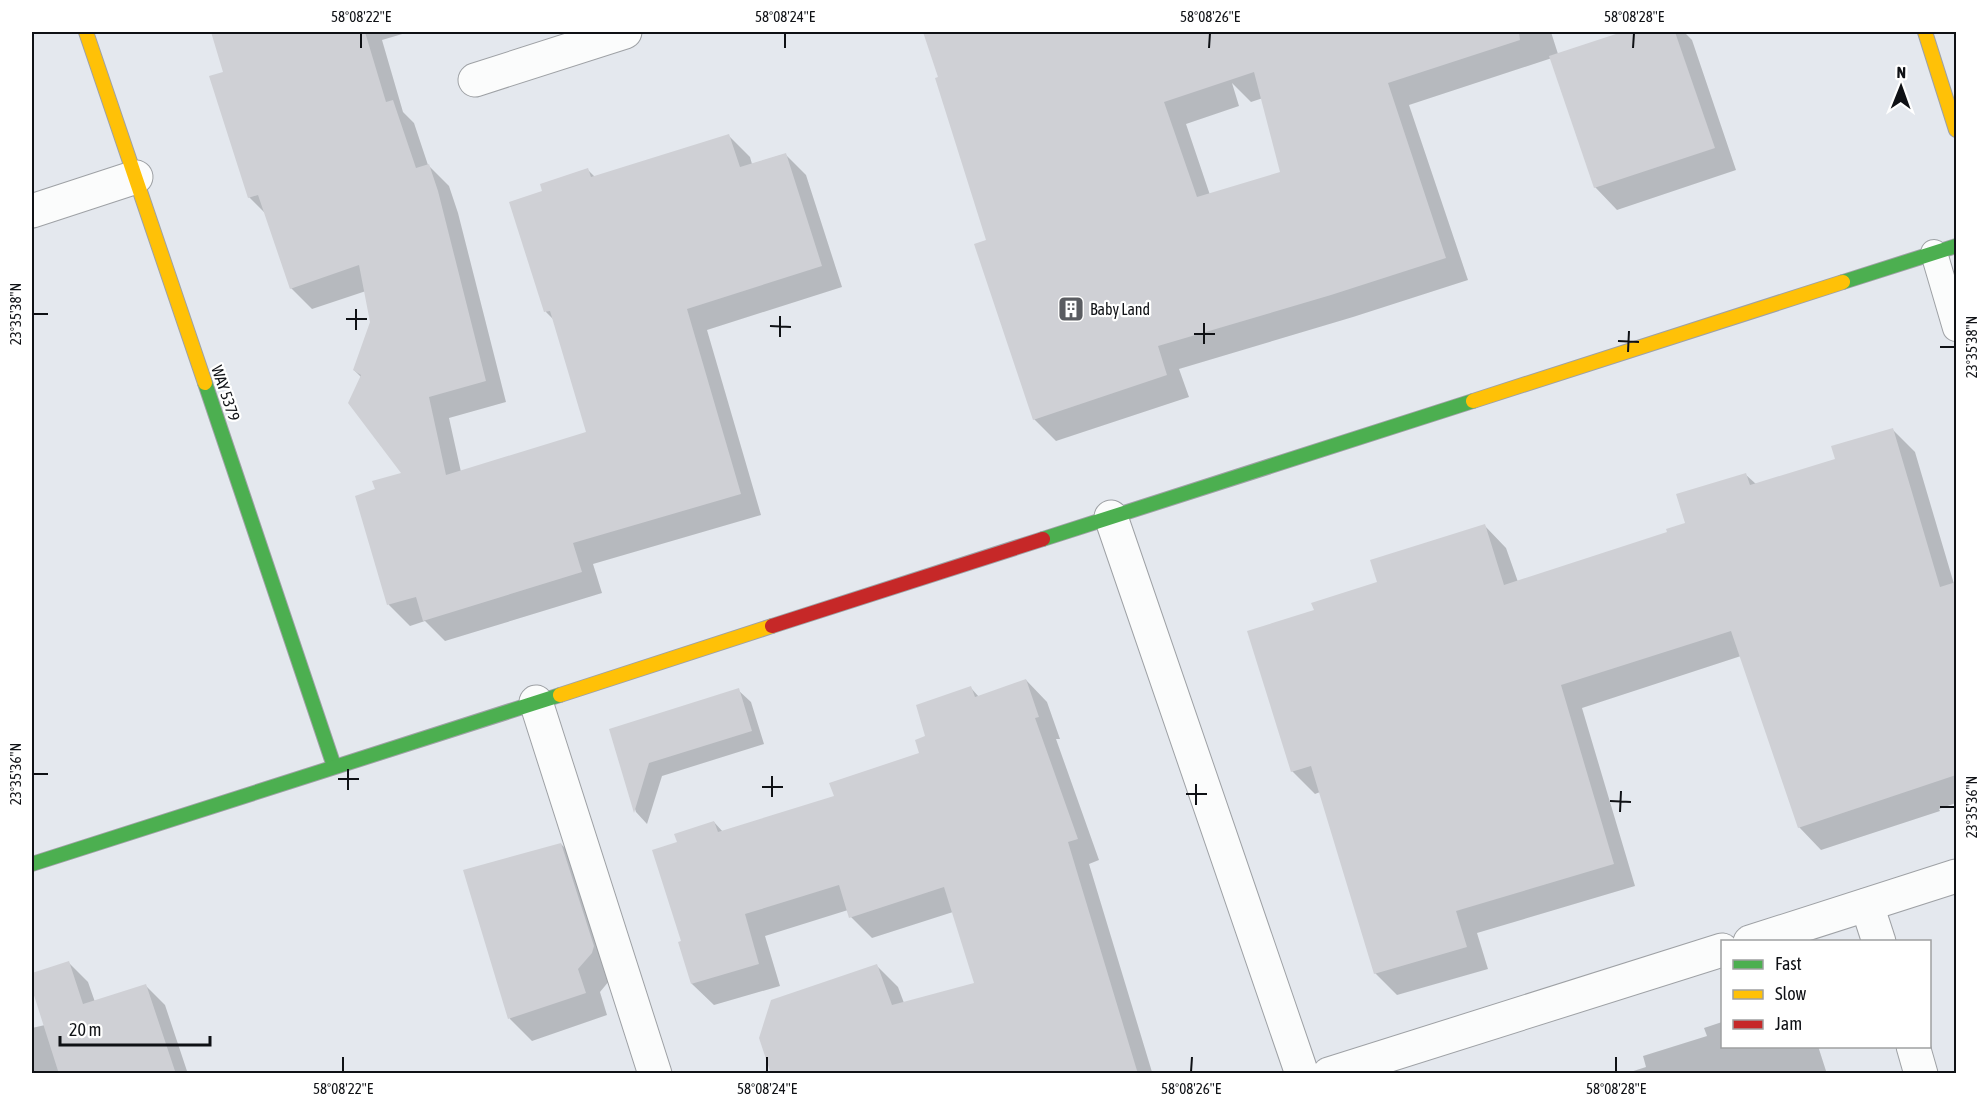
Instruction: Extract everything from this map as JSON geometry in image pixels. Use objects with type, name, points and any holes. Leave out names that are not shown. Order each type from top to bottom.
[{"type":"street","name":"WAY 5379","points":[[86,32],[334,766]]},
{"type":"street","points":[[475,80],[625,32]]},
{"type":"street","points":[[1925,32],[1956,130]]},
{"type":"street","points":[[32,211],[136,177]]},
{"type":"street","points":[[32,864],[1946,249]]},
{"type":"street","points":[[1111,517],[1302,1074]]},
{"type":"street","points":[[536,702],[655,1074]]},
{"type":"street","points":[[1756,940],[1956,876]]},
{"type":"street","points":[[1867,905],[1878,940]]},
{"type":"street","points":[[1329,1074],[1721,950]]},
{"type":"street","points":[[1913,1048],[1921,1074]]},
{"type":"lane","points":[[1946,249],[1956,328]]},
{"type":"building","points":[[211,32],[365,32],[386,102],[393,100],[416,168],[429,164],[438,191],[486,381],[429,397],[446,475],[586,432],[550,311],[544,312],[509,202],[542,191],[540,184],[588,168],[591,177],[729,134],[740,167],[786,153],[822,266],[687,309],[741,494],[573,543],[582,572],[423,621],[416,597],[387,605],[355,496],[375,489],[372,481],[401,473],[348,403],[361,375],[353,370],[370,322],[359,265],[290,289],[258,195],[248,198],[209,76],[223,72]]},
{"type":"building","points":[[923,32],[1519,32],[1520,40],[1388,83],[1446,258],[1158,346],[1167,375],[1033,420],[974,244],[986,240],[935,78],[938,77]],"holes":[[[1254,72],[1280,172],[1197,197],[1164,102]]]},
{"type":"building","points":[[1622,32],[1675,32],[1715,148],[1594,188],[1549,56]]},
{"type":"building","points":[[1893,428],[1940,587],[1956,582],[1956,775],[1798,828],[1731,631],[1561,685],[1614,864],[1456,911],[1467,947],[1374,974],[1311,766],[1291,772],[1247,631],[1314,610],[1311,603],[1377,582],[1370,560],[1485,524],[1504,585],[1667,532],[1666,529],[1685,523],[1676,494],[1746,473],[1750,485],[1835,459],[1831,446]]},
{"type":"building","points":[[1026,679],[1039,717],[1035,718],[1078,839],[1068,842],[1138,1074],[771,1074],[759,1038],[771,1000],[877,964],[892,1005],[974,983],[944,887],[849,918],[839,885],[745,914],[759,964],[691,984],[678,942],[681,941],[652,850],[677,842],[674,834],[714,821],[718,832],[834,796],[829,783],[919,753],[915,740],[925,736],[916,705],[971,686],[975,697]]},
{"type":"building","points":[[739,688],[752,731],[649,763],[634,813],[609,729]]},
{"type":"building","points":[[561,843],[594,946],[592,953],[578,969],[586,993],[508,1019],[463,870]]},
{"type":"building","points":[[69,961],[83,1004],[146,984],[176,1074],[59,1074],[32,989],[32,973]]},
{"type":"traffic: fast","points":[[1843,282],[1956,246]]},
{"type":"traffic: fast","points":[[205,383],[334,766]]},
{"type":"traffic: fast","points":[[1043,539],[1473,401]]},
{"type":"traffic: fast","points":[[32,864],[560,695]]},
{"type":"traffic: slow","points":[[86,32],[205,383]]},
{"type":"traffic: slow","points":[[1925,32],[1956,130]]},
{"type":"traffic: slow","points":[[1473,401],[1843,282]]},
{"type":"traffic: slow","points":[[560,695],[772,626]]},
{"type":"traffic: jam","points":[[772,626],[1043,539]]},
{"type":"place","name":"Baby Land","points":[[1071,309]]}]
